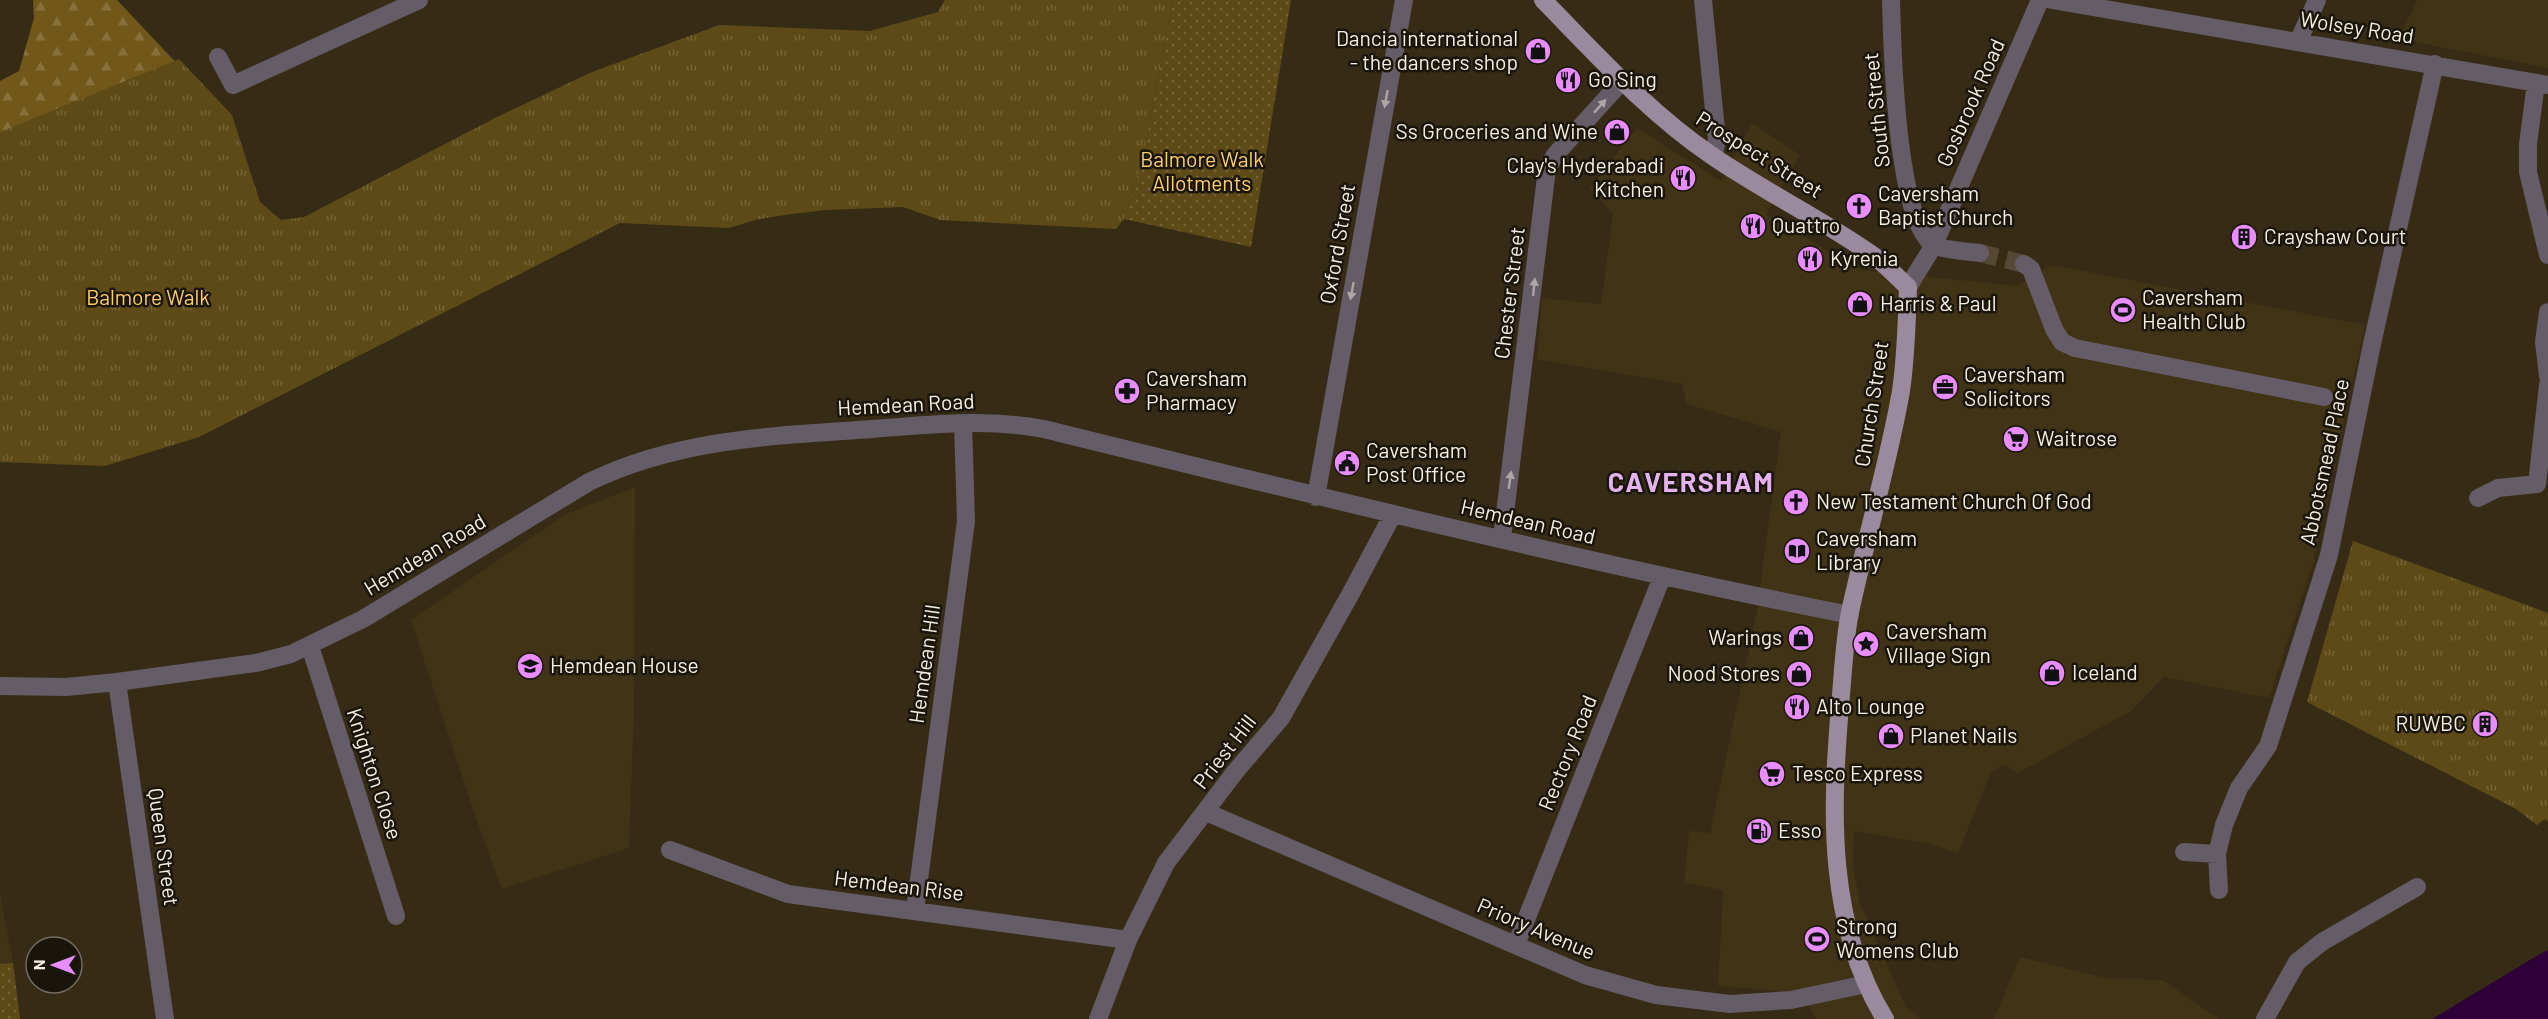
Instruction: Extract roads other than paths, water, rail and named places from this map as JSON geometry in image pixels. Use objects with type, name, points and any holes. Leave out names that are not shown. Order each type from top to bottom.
[{"type":"main road","name":"Prospect Street","points":[[1543,0],[1623,80],[1682,134],[1713,156],[1856,244],[1876,258],[1908,287]]},
{"type":"main road","name":"Church Street","points":[[1885,1019],[1866,984],[1842,909],[1835,846],[1837,748],[1850,615],[1886,464],[1901,389],[1908,287]]},
{"type":"street","points":[[218,57],[233,85],[419,0]]},
{"type":"street","name":"Oxford Street","points":[[1316,496],[1404,0]]},
{"type":"street","points":[[1703,0],[1717,140],[1713,156]]},
{"type":"street","name":"South Street","points":[[1891,0],[1893,70],[1900,142],[1914,216],[1920,230],[1934,245]]},
{"type":"street","name":"Gosbrook Road","points":[[1908,287],[1934,245],[2040,0]]},
{"type":"street","name":"Wolsey Road","points":[[2052,0],[2542,84]]},
{"type":"street","points":[[2298,42],[2317,0]]},
{"type":"street","name":"Abbotsmead Place","points":[[2219,890],[2217,855],[2224,825],[2239,788],[2268,746],[2329,555],[2372,344],[2435,64]]},
{"type":"street","name":"Chester Street","points":[[1502,538],[1547,169],[1555,156],[1623,80]]},
{"type":"street","points":[[2542,84],[2528,144],[2528,172],[2541,200],[2548,255]]},
{"type":"street","points":[[1934,245],[1980,254]]},
{"type":"street","points":[[2024,264],[2031,269],[2054,329],[2062,342],[2075,348],[2324,396]]},
{"type":"street","points":[[2548,312],[2544,342],[2548,376]]},
{"type":"street","points":[[2478,498],[2498,488],[2543,489],[2548,385]]},
{"type":"street","name":"Hemdean Road","points":[[0,686],[66,687],[256,663],[291,654],[363,620],[589,482],[639,461],[684,448],[735,440],[963,423],[1019,424],[1044,429],[1316,496],[1662,577],[1850,615]]},
{"type":"street","name":"Hemdean Hill","points":[[915,910],[966,521],[963,423]]},
{"type":"street","name":"Priest Hill","points":[[1098,1019],[1128,940],[1166,862],[1235,772],[1281,718],[1392,514]]},
{"type":"street","name":"Rectory Road","points":[[1516,945],[1662,577]]},
{"type":"street","name":"Knighton Close","points":[[310,646],[396,916]]},
{"type":"street","name":"Queen Street","points":[[117,681],[165,1019]]},
{"type":"street","name":"Priory Avenue","points":[[1206,812],[1585,975],[1646,992],[1719,1003],[1791,1000],[1866,984]]},
{"type":"street","name":"Hemdean Rise","points":[[670,850],[788,894],[1128,940]]},
{"type":"street","points":[[2184,852],[2217,855]]},
{"type":"street","points":[[2265,1019],[2296,962],[2322,942],[2417,887]]},
{"type":"tunnel","points":[[1980,253],[2024,264]]},
{"type":"place","name":"Dancia international - the dancers shop","points":[[1538,51]]},
{"type":"place","name":"Go Sing","points":[[1568,80]]},
{"type":"place","name":"Ss Groceries and Wine","points":[[1617,132]]},
{"type":"place","name":"Clay's Hyderabadi Kitchen","points":[[1683,178]]},
{"type":"place","name":"Caversham Baptist Church","points":[[1859,206]]},
{"type":"place","name":"Quattro","points":[[1753,226]]},
{"type":"place","name":"Crayshaw Court","points":[[2244,237]]},
{"type":"place","name":"Kyrenia","points":[[1810,259]]},
{"type":"place","name":"Harris & Paul","points":[[1860,304]]},
{"type":"place","name":"Caversham Health Club","points":[[2123,310]]},
{"type":"place","name":"Caversham Solicitors","points":[[1945,387]]},
{"type":"place","name":"Caversham Pharmacy","points":[[1127,391]]},
{"type":"place","name":"Waitrose","points":[[2016,439]]},
{"type":"place","name":"Caversham Post Office","points":[[1347,463]]},
{"type":"place","name":"New Testament Church Of God","points":[[1796,502]]},
{"type":"place","name":"Caversham Library","points":[[1797,551]]},
{"type":"place","name":"Warings","points":[[1801,638]]},
{"type":"place","name":"Caversham Village Sign","points":[[1866,644]]},
{"type":"place","name":"Hemdean House","points":[[530,666]]},
{"type":"place","name":"Iceland","points":[[2052,673]]},
{"type":"place","name":"Nood Stores","points":[[1799,674]]},
{"type":"place","name":"Alto Lounge","points":[[1797,707]]},
{"type":"place","name":"RUWBC","points":[[2485,724]]},
{"type":"place","name":"Planet Nails","points":[[1891,736]]},
{"type":"place","name":"Tesco Express","points":[[1772,774]]},
{"type":"place","name":"Esso","points":[[1759,831]]},
{"type":"place","name":"Strong Womens Club","points":[[1817,939]]},
{"type":"district","name":"CAVERSHAM","points":[[1691,483]]},
{"type":"park label","name":"Balmore Walk Allotments","points":[[1202,172]]},
{"type":"park label","name":"Balmore Walk","points":[[148,298]]}]
